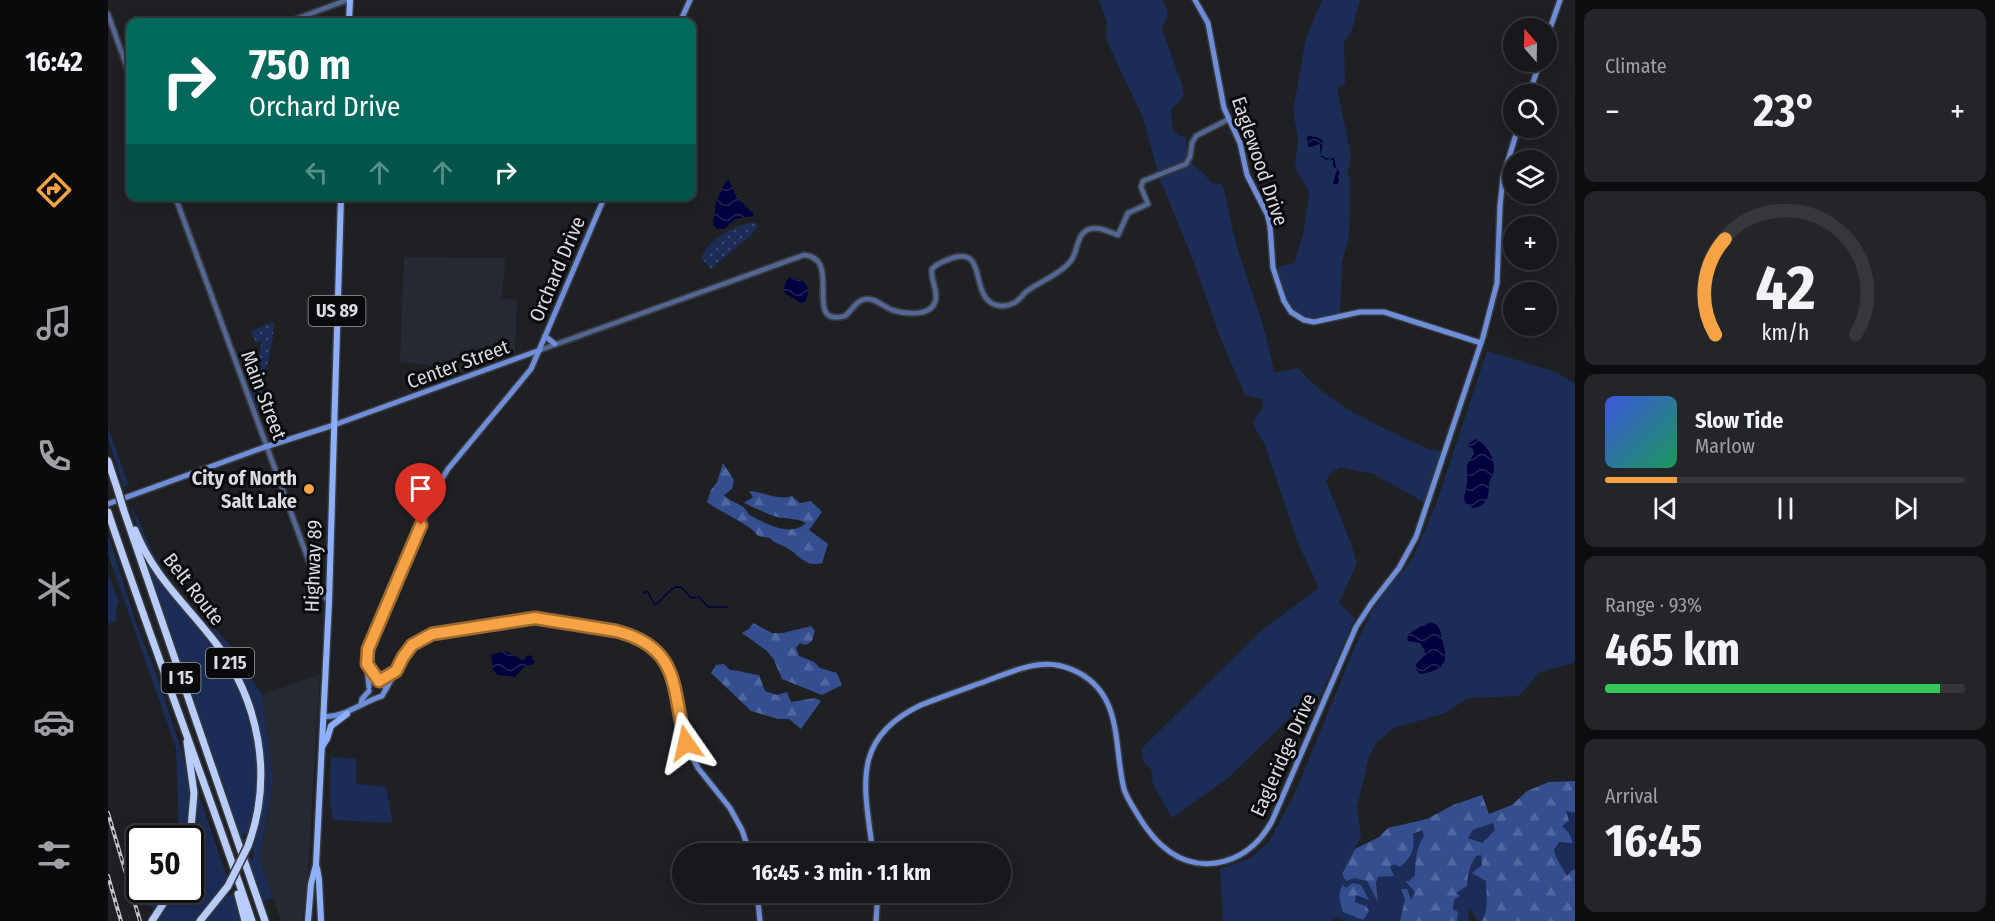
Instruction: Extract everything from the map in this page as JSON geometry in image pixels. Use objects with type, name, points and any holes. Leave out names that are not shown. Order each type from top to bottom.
[{"type":"highway","name":"I 15","points":[[108,461],[265,921]]},
{"type":"highway","name":"Belt Route","points":[[123,508],[132,521],[158,574],[222,651],[236,673],[247,697],[257,735],[261,768],[258,808],[248,846],[228,886],[200,921]]},
{"type":"highway","name":"I 15","points":[[109,515],[252,921]]},
{"type":"highway","points":[[184,724],[194,787],[192,825]]},
{"type":"highway","points":[[223,836],[244,921]]},
{"type":"highway","points":[[154,918],[164,903]]},
{"type":"main road","points":[[348,0],[349,18]]},
{"type":"main road","points":[[682,18],[690,0]]},
{"type":"main road","name":"Eaglewood Drive","points":[[1195,0],[1208,24],[1222,98],[1240,143],[1248,180],[1265,209],[1274,274],[1284,301],[1294,315],[1314,322],[1360,312],[1384,312],[1481,343]]},
{"type":"main road","points":[[1554,18],[1560,0]]},
{"type":"main road","name":"Eagleridge Drive","points":[[872,843],[864,778],[868,758],[882,733],[906,713],[921,705],[1040,664],[1056,665],[1073,670],[1094,684],[1104,696],[1115,723],[1125,793],[1149,834],[1162,847],[1179,858],[1206,864],[1232,859],[1252,847],[1264,834],[1272,821],[1356,627],[1399,568],[1416,537],[1481,343],[1497,283],[1501,192],[1514,138]]},
{"type":"main road","name":"Highway 89","points":[[308,921],[311,884],[316,865],[324,717],[341,201]]},
{"type":"main road","name":"Orchard Drive","points":[[369,689],[367,652],[370,641],[442,478],[531,369],[603,201]]},
{"type":"main road","points":[[545,336],[555,344]]},
{"type":"main road","name":"Center Street","points":[[108,504],[540,350]]},
{"type":"main road","points":[[322,748],[331,726],[361,704],[382,696],[408,650],[426,636],[522,619],[549,619],[616,631],[637,638],[656,652],[670,671],[676,689],[682,732],[687,747],[696,764],[730,808],[746,843]]},
{"type":"main road","points":[[367,664],[386,689]]},
{"type":"main road","points":[[361,704],[374,682],[379,682],[396,671]]},
{"type":"main road","points":[[369,689],[374,698]]},
{"type":"main road","points":[[324,717],[347,714]]},
{"type":"main road","name":"Highway 89","points":[[316,865],[321,921]]},
{"type":"main road","points":[[758,903],[760,921]]},
{"type":"main road","points":[[876,921],[877,903]]},
{"type":"street","points":[[299,18],[348,0]]},
{"type":"street","points":[[108,14],[126,65]]},
{"type":"street","name":"Center Street","points":[[540,350],[800,256],[808,256],[817,260],[821,265],[823,272],[822,305],[833,317],[845,316],[859,302],[868,299],[896,311],[927,311],[933,306],[936,297],[932,269],[938,264],[959,256],[969,258],[975,265],[980,290],[987,300],[995,305],[1005,306],[1016,302],[1027,291],[1069,264],[1085,231],[1098,228],[1118,235],[1127,214],[1148,204],[1141,187],[1142,182],[1183,165],[1189,160],[1192,143],[1196,136],[1229,120]]},
{"type":"street","name":"Main Street","points":[[177,201],[319,589],[328,602]]},
{"type":"shaded area","points":[[1099,0],[1163,0],[1168,13],[1162,29],[1184,96],[1171,110],[1173,131],[1186,137],[1188,155],[1193,164],[1212,183],[1222,184],[1235,239],[1267,339],[1274,373],[1298,368],[1325,394],[1358,415],[1428,449],[1441,451],[1424,502],[1373,474],[1340,467],[1329,475],[1326,481],[1357,563],[1339,603],[1355,619],[1308,724],[1292,716],[1228,778],[1172,818],[1153,784],[1151,769],[1143,762],[1142,748],[1263,629],[1319,588],[1298,543],[1264,443],[1253,421],[1263,408],[1262,399],[1245,395],[1221,339],[1193,260],[1159,177],[1143,118],[1106,39],[1107,23]]},
{"type":"shaded area","points":[[1322,0],[1360,0],[1352,30],[1344,42],[1345,84],[1337,87],[1351,156],[1347,175],[1350,177],[1349,236],[1342,263],[1340,313],[1311,318],[1295,311],[1289,304],[1276,268],[1294,263],[1303,235],[1309,197],[1308,189],[1295,168],[1298,138],[1293,111],[1306,38]]},
{"type":"shaded area","points":[[755,222],[758,226],[750,236],[711,269],[701,258],[717,238],[739,226]]},
{"type":"shaded area","points":[[404,257],[506,258],[501,299],[517,299],[515,353],[444,378],[428,364],[400,363]]},
{"type":"shaded area","points":[[274,322],[258,410],[250,392],[262,341],[256,343],[251,331]]},
{"type":"shaded area","points":[[1487,351],[1553,371],[1575,383],[1575,661],[1540,672],[1519,696],[1468,698],[1445,713],[1394,728],[1376,743],[1369,757],[1357,807],[1361,836],[1342,875],[1367,881],[1378,895],[1376,883],[1378,877],[1393,876],[1390,867],[1411,837],[1422,830],[1424,836],[1418,850],[1415,875],[1406,881],[1415,892],[1411,900],[1405,899],[1400,921],[1346,921],[1337,917],[1331,921],[1223,921],[1220,869],[1251,858],[1269,842],[1295,793],[1356,644],[1372,611],[1412,560],[1437,502]],"holes":[[[1346,888],[1368,898],[1356,894],[1354,902],[1366,906],[1363,920],[1357,917]]]},
{"type":"shaded area","points":[[108,428],[129,486],[123,486],[108,438]]},
{"type":"shaded area","points":[[130,507],[161,567],[200,616],[170,581],[156,561]]},
{"type":"shaded area","points":[[108,535],[183,756],[190,792],[188,825],[179,825],[176,748],[108,554]]},
{"type":"shaded area","points":[[145,559],[213,645],[238,687],[247,710],[256,758],[256,782],[250,831],[242,835],[251,860],[259,828],[265,786],[263,744],[255,710],[242,679],[226,649],[208,625],[212,625],[230,645],[262,695],[273,781],[259,858],[273,898],[263,901]]},
{"type":"shaded area","points":[[108,573],[119,602],[116,611],[117,621],[108,624]]},
{"type":"shaded area","points":[[320,674],[306,903],[302,921],[281,921],[259,858],[273,781],[261,695]]},
{"type":"shaded area","points":[[331,757],[356,759],[356,784],[386,787],[393,823],[333,820],[330,801]]},
{"type":"shaded area","points":[[197,790],[228,880],[195,921],[158,921],[168,903],[204,903],[204,825],[196,825]]},
{"type":"shaded area","points":[[1566,811],[1575,813],[1575,869],[1567,877],[1554,850],[1559,842]]},
{"type":"shaded area","points":[[1492,823],[1495,830],[1482,843],[1468,838],[1473,830]]},
{"type":"shaded area","points":[[1476,855],[1482,855],[1488,898],[1485,914],[1481,921],[1478,921],[1470,909],[1468,916],[1470,921],[1457,921],[1453,910],[1455,893],[1467,886],[1467,874]]},
{"type":"shaded area","points":[[233,894],[241,921],[206,921],[226,896]]},
{"type":"shaded area","points":[[144,903],[160,903],[155,910]]},
{"type":"green space","points":[[723,463],[734,480],[732,489],[724,495],[741,505],[749,515],[785,529],[799,527],[806,523],[796,519],[777,517],[744,503],[753,497],[749,491],[776,497],[792,496],[800,503],[811,501],[822,512],[809,530],[828,544],[822,563],[811,564],[803,560],[770,538],[758,536],[749,527],[707,502]]},
{"type":"green space","points":[[753,623],[772,633],[783,633],[811,626],[815,631],[812,641],[806,645],[800,643],[796,648],[799,656],[814,662],[820,668],[837,673],[842,685],[822,695],[782,679],[774,660],[767,651],[742,633]]},
{"type":"green space","points":[[724,664],[730,670],[759,675],[765,691],[777,695],[787,692],[791,702],[815,698],[821,701],[801,729],[789,719],[778,719],[751,711],[711,673],[716,665]]},
{"type":"green space","points":[[1575,781],[1575,813],[1566,811],[1569,821],[1562,826],[1569,833],[1573,843],[1559,842],[1554,850],[1567,876],[1575,869],[1575,921],[1481,921],[1487,907],[1486,881],[1472,873],[1482,865],[1481,855],[1476,856],[1472,863],[1467,886],[1456,893],[1460,896],[1454,900],[1453,909],[1458,912],[1457,921],[1400,921],[1405,899],[1401,889],[1407,889],[1411,900],[1415,892],[1405,881],[1409,881],[1415,875],[1418,850],[1424,836],[1422,830],[1413,834],[1414,844],[1407,860],[1400,867],[1394,864],[1390,867],[1394,876],[1378,877],[1376,883],[1378,902],[1367,881],[1354,878],[1346,881],[1342,874],[1355,849],[1379,837],[1388,828],[1427,819],[1453,805],[1482,795],[1489,814],[1512,805],[1527,791],[1549,782]],"holes":[[[1493,823],[1495,830],[1482,843],[1468,838],[1473,830]]]},
{"type":"green space","points":[[1353,883],[1361,885],[1369,900],[1356,895],[1355,902],[1366,906],[1369,911],[1363,920],[1343,912],[1341,905],[1341,888],[1343,885],[1346,888]]},
{"type":"water","points":[[1307,137],[1323,141],[1321,155],[1334,158],[1340,173],[1337,186],[1333,183],[1337,169],[1333,166],[1333,160],[1321,158],[1320,144],[1308,146]]},
{"type":"water","points":[[729,180],[736,197],[754,214],[735,219],[724,229],[717,229],[713,225],[716,202],[726,181]]},
{"type":"water","points":[[790,277],[804,282],[808,288],[805,302],[801,303],[783,292],[786,281]]},
{"type":"water","points":[[1475,439],[1489,452],[1494,470],[1489,483],[1487,499],[1482,505],[1473,508],[1465,503],[1464,498],[1467,465],[1474,454],[1473,449],[1467,445]]},
{"type":"water","points":[[1428,622],[1440,629],[1445,656],[1442,665],[1438,668],[1420,674],[1416,669],[1416,664],[1424,656],[1425,651],[1420,643],[1408,641],[1407,635]]},
{"type":"water","points":[[506,651],[524,661],[526,656],[533,655],[532,660],[535,660],[532,665],[525,666],[515,677],[498,675],[493,670],[491,655]]},
{"type":"waterway","points":[[643,593],[647,591],[655,605],[673,589],[680,587],[691,598],[699,597],[708,607],[727,607]]},
{"type":"railway","points":[[108,813],[140,921]]},
{"type":"railway","points":[[108,876],[121,921]]},
{"type":"place","name":"City of North Salt Lake","points":[[309,489]]},
{"type":"route","points":[[421,525],[368,649],[367,664],[371,673],[380,682],[396,671],[412,645],[432,634],[535,618],[616,631],[637,638],[646,644],[662,659],[672,675],[686,743]]}]
